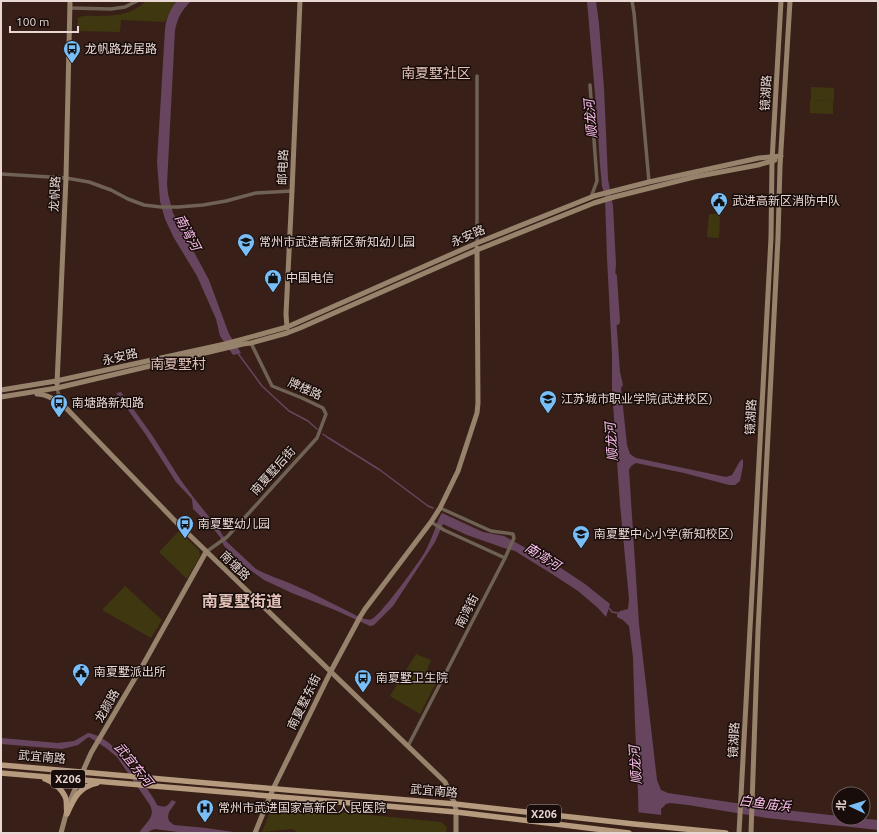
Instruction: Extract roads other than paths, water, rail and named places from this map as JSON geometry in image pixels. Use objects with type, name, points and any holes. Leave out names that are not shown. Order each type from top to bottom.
[{"type":"main road","name":"武宜南路","points":[[1,765],[455,804],[726,833]]},
{"type":"main road","name":"武宜南路","points":[[1,773],[456,812],[629,833]]},
{"type":"main road","points":[[39,776],[51,781],[62,793],[66,800],[67,814]]},
{"type":"main road","points":[[67,814],[74,799],[81,790],[90,785],[103,782]]},
{"type":"street","name":"龙帆路","points":[[57,388],[56,381],[66,178],[70,1]]},
{"type":"street","points":[[70,8],[111,9],[125,7],[137,1]]},
{"type":"street","name":"邮电路","points":[[287,333],[286,314],[300,1]]},
{"type":"street","points":[[632,1],[649,182]]},
{"type":"street","name":"镜湖路","points":[[739,833],[771,238],[773,159],[781,1]]},
{"type":"street","name":"镜湖路","points":[[751,833],[758,631],[790,1]]},
{"type":"street","points":[[477,76],[477,243]]},
{"type":"street","points":[[590,85],[597,181],[592,197]]},
{"type":"street","name":"永安路","points":[[242,342],[251,343],[287,333],[477,250],[594,203],[694,178],[758,165],[781,156]]},
{"type":"street","name":"永安路","points":[[1,397],[57,388],[242,342],[287,327],[477,243],[592,197],[613,190],[759,158],[773,159]]},
{"type":"street","points":[[1,174],[66,178],[89,182],[97,184],[144,205],[161,207],[203,205],[256,193],[292,191]]},
{"type":"street","name":"南夏墅东街","points":[[256,832],[273,789],[330,671],[360,617],[433,523],[458,471],[477,413],[478,403],[477,243]]},
{"type":"street","name":"牌楼路","points":[[251,343],[272,386],[323,408],[326,414]]},
{"type":"street","name":"永安路","points":[[1,390],[56,381],[227,346]]},
{"type":"street","name":"南塘路","points":[[57,388],[59,396],[66,408],[178,524],[445,782],[455,804],[456,833]]},
{"type":"street","points":[[25,394],[41,394],[54,399],[66,408]]},
{"type":"street","name":"南夏墅后街","points":[[206,552],[227,537],[317,438],[326,414]]},
{"type":"street","name":"南湾街","points":[[408,746],[514,538],[512,534],[491,531],[440,508]]},
{"type":"street","points":[[433,523],[444,530],[505,558]]},
{"type":"street","name":"龙颜路","points":[[62,833],[69,803],[95,746],[146,660],[206,552]]},
{"type":"waterway","name":"顺龙河","points":[[613,277],[616,321]]},
{"type":"waterway","name":"南湾河","points":[[237,352],[262,386],[289,411],[308,421],[317,429]]},
{"type":"waterway","name":"南湾河","points":[[323,434],[380,470],[428,506],[433,508]]},
{"type":"waterway","name":"南湾河","points":[[608,607],[612,612],[618,613]]},
{"type":"place","name":"龙帆路龙居路","points":[[72,64]]},
{"type":"place","name":"武进高新区消防中队","points":[[719,216]]},
{"type":"place","name":"常州市武进高新区新知幼儿园","points":[[246,257]]},
{"type":"place","name":"中国电信","points":[[273,293]]},
{"type":"place","name":"江苏城市职业学院(武进校区)","points":[[548,414]]},
{"type":"place","name":"南塘路新知路","points":[[59,418]]},
{"type":"place","name":"南夏墅幼儿园","points":[[185,539]]},
{"type":"place","name":"南夏墅中心小学(新知校区)","points":[[581,549]]},
{"type":"place","name":"南夏墅派出所","points":[[81,687]]},
{"type":"place","name":"南夏墅卫生院","points":[[363,693]]},
{"type":"place","name":"常州市武进国家高新区人民医院","points":[[205,823]]},
{"type":"district","name":"南夏墅社区","points":[[436,73]]},
{"type":"district","name":"南夏墅村","points":[[178,364]]},
{"type":"district","name":"南夏墅街道","points":[[242,601]]},
{"type":"water label","name":"武宜东河","points":[[134,764]]},
{"type":"water label","name":"白鱼庙浜","points":[[765,803]]}]
